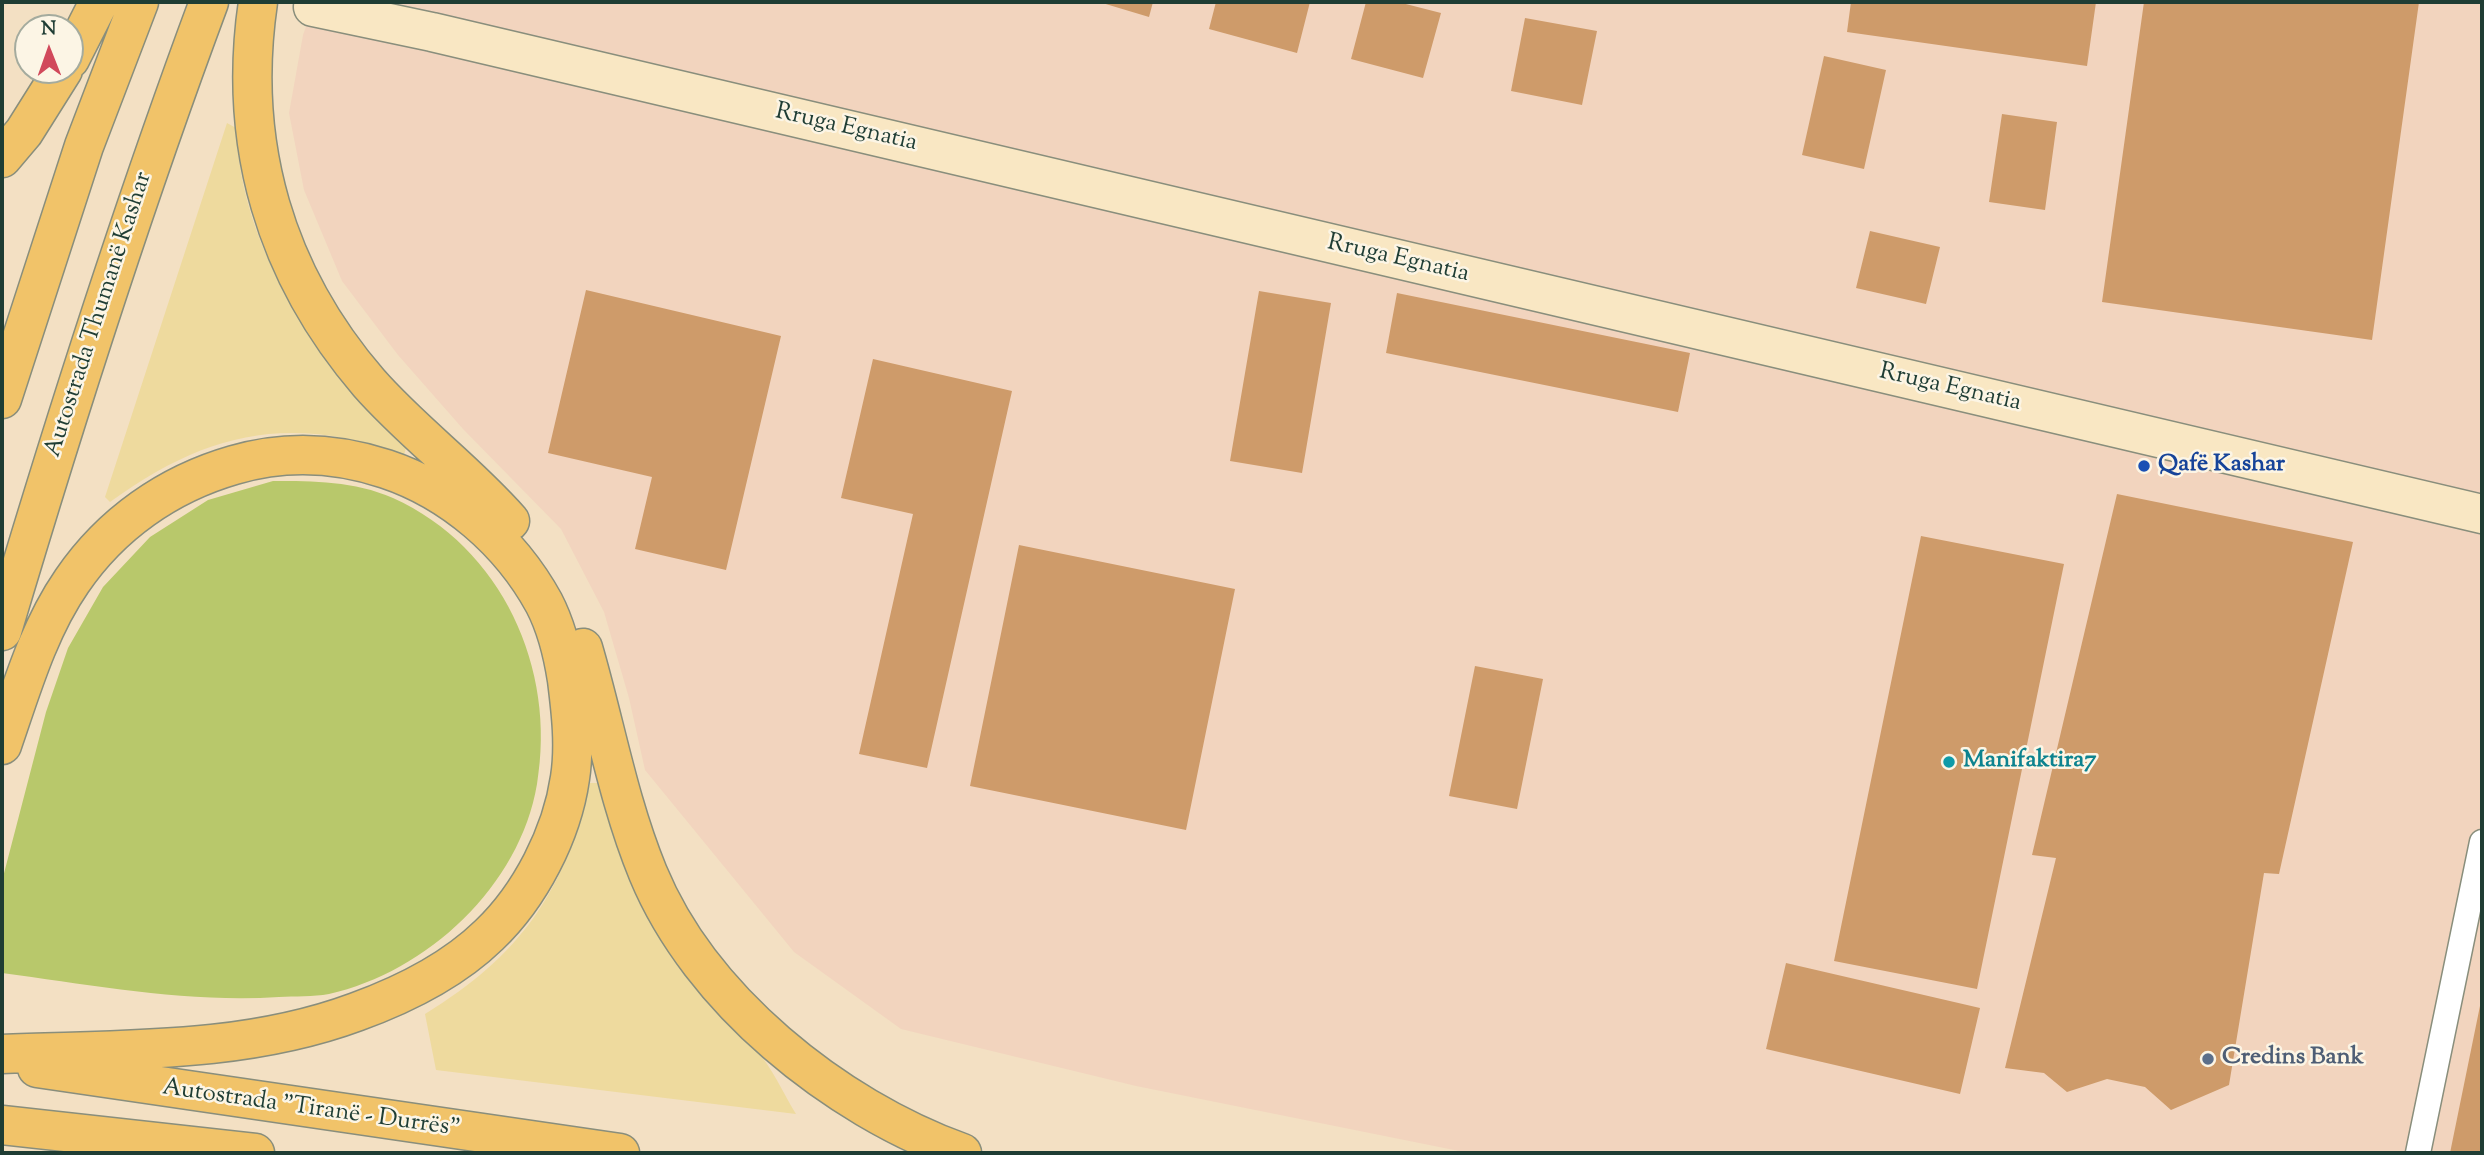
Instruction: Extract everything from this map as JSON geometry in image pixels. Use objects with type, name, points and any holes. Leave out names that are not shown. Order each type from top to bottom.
[{"type":"highway","points":[[84,32],[100,2]]},
{"type":"highway","points":[[2,399],[85,146],[139,2]]},
{"type":"highway","name":"Autostrada Thumanë Kashar","points":[[2,631],[75,385],[144,179],[209,2]]},
{"type":"highway","points":[[258,2],[251,67],[256,150],[265,191],[293,268],[316,312],[370,384],[504,514],[535,550],[559,590],[579,636],[630,825],[666,912],[695,957],[728,996],[770,1037],[826,1080],[877,1114],[932,1142],[961,1153]]},
{"type":"highway","points":[[2,158],[24,132],[55,84]]},
{"type":"highway","points":[[2,746],[40,639],[71,582],[100,546],[134,514],[168,491],[212,471],[254,459],[296,454],[331,455],[411,478],[450,499],[489,531],[519,565],[546,606],[563,656],[572,743],[570,779],[559,819],[532,880],[489,936],[448,967],[406,991],[357,1012],[302,1029],[187,1048],[2,1055]]},
{"type":"highway","name":"Autostrada \"Tiranë - Durrës\"","points":[[2,1062],[148,1087],[620,1153]]},
{"type":"highway","name":"Autostrada \"Tiranë - Durrës\"","points":[[2,1125],[254,1153]]},
{"type":"highway","points":[[2,1139],[32,1153]]},
{"type":"main road","name":"Rruga Egnatia","points":[[313,7],[432,32],[2482,514]]},
{"type":"lane","points":[[2417,1153],[2482,842]]},
{"type":"shaded area","points":[[315,2],[2482,2],[2482,1153],[1469,1153],[1136,1086],[901,1029],[794,952],[645,770],[629,698],[604,612],[561,529],[463,429],[398,355],[342,281],[304,190],[289,113],[303,35]]},
{"type":"green space","points":[[273,481],[349,485],[393,498],[431,520],[464,547],[492,580],[513,616],[529,656],[538,698],[541,741],[537,784],[527,821],[511,857],[490,889],[463,919],[433,945],[400,966],[365,983],[329,994],[244,998],[174,995],[2,973],[2,881],[46,712],[68,648],[103,587],[150,537],[208,500]]},
{"type":"sand","points":[[227,123],[236,128],[241,175],[269,262],[316,341],[374,414],[406,448],[404,455],[363,442],[323,435],[286,433],[250,436],[215,445],[180,459],[110,502],[105,497]]},
{"type":"sand","points":[[590,783],[597,783],[642,902],[666,946],[698,990],[762,1057],[796,1114],[436,1070],[425,1014],[459,992],[488,968],[513,944],[534,918],[567,857]]},
{"type":"building","points":[[1099,2],[1153,2],[1149,17]]},
{"type":"building","points":[[1216,2],[1310,2],[1297,53],[1209,29]]},
{"type":"building","points":[[1366,2],[1398,2],[1441,13],[1423,78],[1351,59]]},
{"type":"building","points":[[1851,2],[2096,2],[2087,66],[1847,32]]},
{"type":"building","points":[[2144,2],[2419,2],[2372,340],[2102,302]]},
{"type":"building","points":[[1525,18],[1597,31],[1582,105],[1511,91]]},
{"type":"building","points":[[1824,56],[1886,70],[1864,169],[1802,155]]},
{"type":"building","points":[[2002,114],[2057,122],[2045,210],[1989,202]]},
{"type":"building","points":[[1870,231],[1940,247],[1926,304],[1856,288]]},
{"type":"building","points":[[586,290],[781,336],[726,570],[635,549],[652,477],[548,453]]},
{"type":"building","points":[[1259,291],[1331,303],[1302,473],[1230,461]]},
{"type":"building","points":[[1397,293],[1690,353],[1678,412],[1386,353]]},
{"type":"building","points":[[873,359],[1012,391],[927,768],[859,754],[913,514],[841,498]]},
{"type":"building","points":[[2117,494],[2353,542],[2279,874],[2264,873],[2229,1085],[2171,1110],[2145,1087],[2107,1079],[2067,1092],[2044,1073],[2005,1068],[2056,858],[2032,855]]},
{"type":"building","name":"Manifaktira7","points":[[1921,536],[2064,564],[1977,989],[1834,961]]},
{"type":"building","points":[[1019,545],[1235,589],[1186,830],[970,786]]},
{"type":"building","points":[[1475,666],[1543,679],[1517,809],[1449,796]]},
{"type":"building","points":[[1786,963],[1980,1008],[1960,1094],[1766,1049]]},
{"type":"building","points":[[2481,1001],[2482,1153],[2450,1153]]},
{"type":"place","name":"Qafë Kashar","points":[[2144,466]]},
{"type":"place","name":"Manifaktira7","points":[[1949,762]]},
{"type":"place","name":"Credins Bank","points":[[2208,1059]]}]
